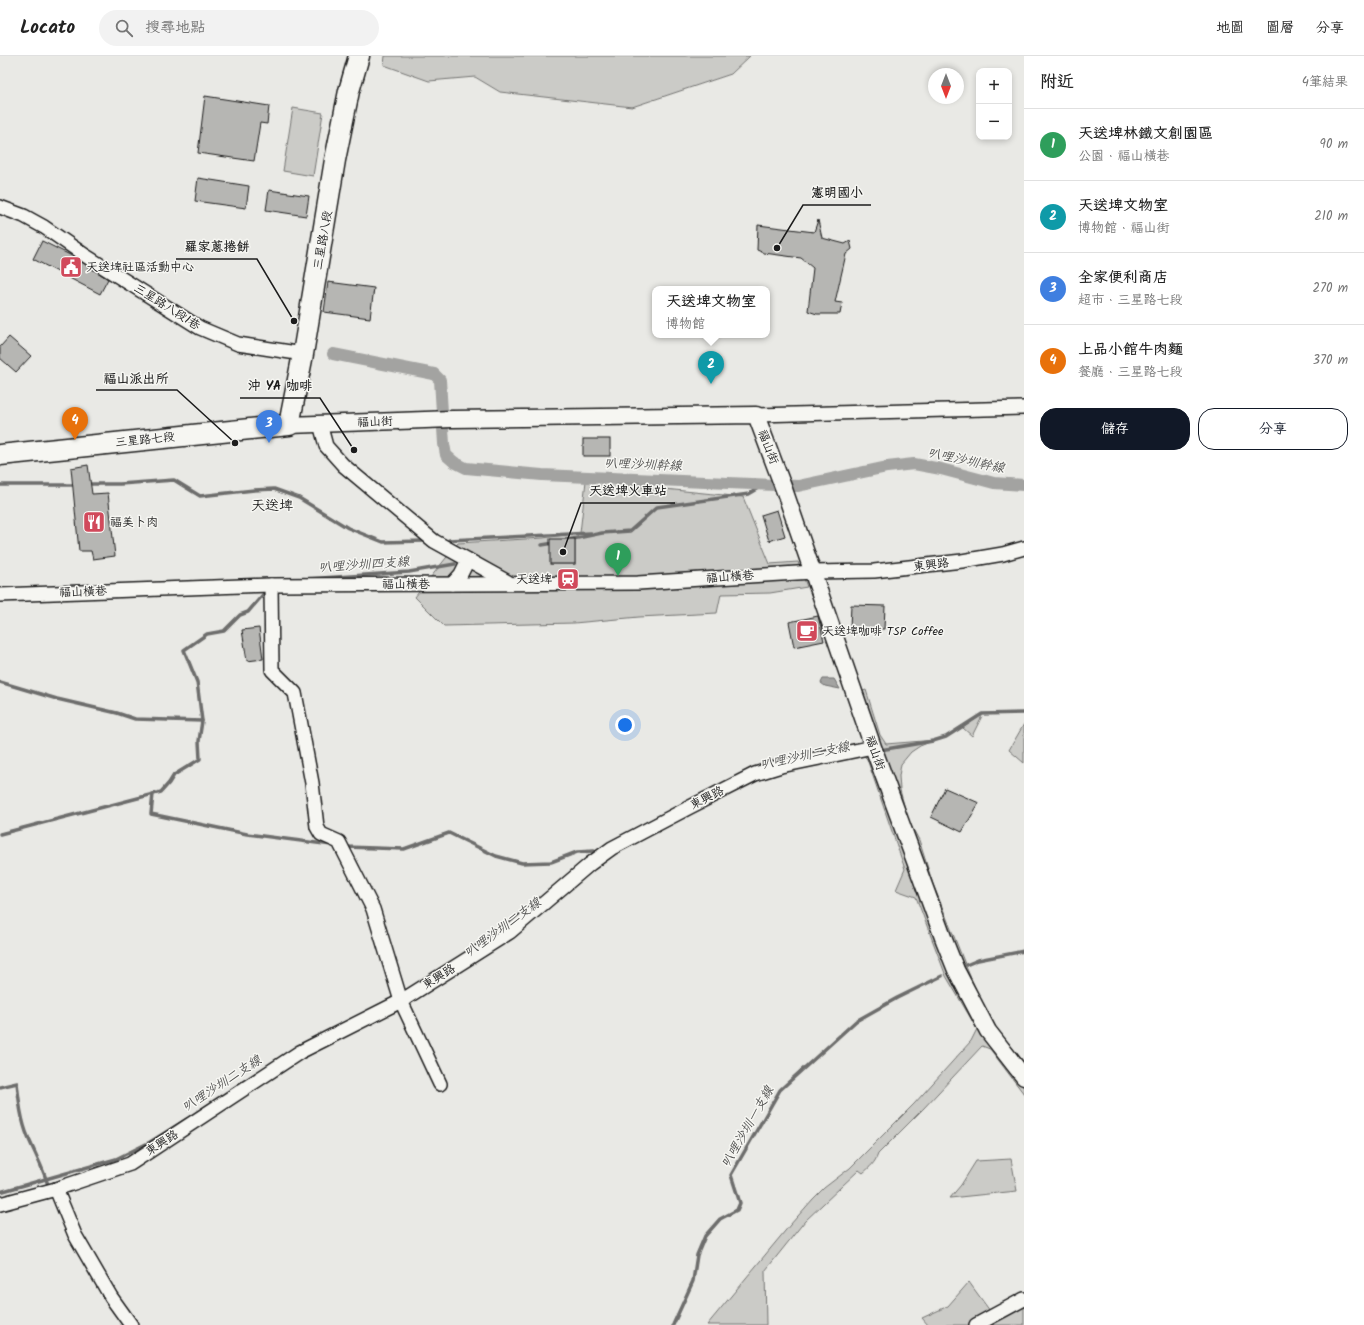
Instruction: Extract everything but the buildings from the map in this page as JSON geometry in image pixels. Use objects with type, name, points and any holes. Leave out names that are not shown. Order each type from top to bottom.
[{"type":"main road","name":"三星路八段","points":[[289,425],[303,354],[335,160],[349,91],[359,56]]},
{"type":"main road","name":"三星路七段","points":[[0,455],[289,425]]},
{"type":"street","name":"三星路八段1巷","points":[[0,207],[24,216],[44,227],[86,256],[200,328],[238,344],[303,354]]},
{"type":"street","name":"福山街","points":[[289,425],[445,419],[1024,408]]},
{"type":"street","name":"福山街","points":[[756,414],[813,572],[873,748],[933,913],[956,970],[988,1030],[1024,1077]]},
{"type":"street","points":[[320,424],[326,446],[343,465],[434,541],[510,583]]},
{"type":"street","name":"東興路","points":[[813,572],[874,571],[962,561],[1003,554],[1024,548]]},
{"type":"street","points":[[452,584],[461,574],[468,560]]},
{"type":"street","name":"福山橫巷","points":[[0,595],[271,585],[638,583],[813,572]]},
{"type":"street","points":[[271,585],[272,670],[296,693],[312,783],[316,827],[321,834],[339,842],[373,909],[401,1001],[440,1084]]},
{"type":"street","name":"東興路","points":[[0,1204],[56,1189],[130,1164],[300,1052],[401,1001],[510,932],[590,864],[612,848],[638,834],[755,774],[781,766],[873,748]]},
{"type":"street","points":[[56,1189],[75,1235],[111,1297],[131,1325]]},
{"type":"street","points":[[976,1325],[1024,1299]]},
{"type":"shaded area","points":[[385,56],[750,56],[731,74],[632,107],[500,92],[475,77],[429,81],[384,65]]},
{"type":"shaded area","points":[[293,108],[323,113],[313,176],[283,171]]},
{"type":"shaded area","points":[[586,481],[743,497],[770,564],[798,562],[807,587],[770,593],[721,594],[717,613],[639,617],[574,623],[444,626],[415,597],[458,543],[543,538],[580,533]],"holes":[[[575,539],[575,564],[550,564]]]},
{"type":"shaded area","points":[[823,679],[834,679],[840,689],[825,686],[821,683]]},
{"type":"shaded area","points":[[866,690],[880,735],[886,744],[935,740],[920,746],[911,752],[901,764],[899,776],[900,790],[908,820],[919,840],[933,884],[983,1006],[999,1032],[1024,1062],[1024,1094],[990,1049],[982,1046],[923,1109],[878,1154],[870,1167],[863,1173],[859,1170],[805,1221],[765,1271],[766,1325],[707,1325],[813,1199],[824,1188],[850,1168],[914,1104],[971,1041],[977,1029],[946,976],[916,897],[896,890],[905,869],[867,759],[865,757],[861,744],[865,743],[849,696]]},
{"type":"shaded area","points":[[983,714],[972,736],[963,728]]},
{"type":"shaded area","points":[[1024,724],[1024,763],[1009,750]]},
{"type":"shaded area","points":[[1011,1159],[1017,1191],[950,1198],[961,1185],[976,1161]]},
{"type":"shaded area","points":[[969,1282],[990,1311],[1024,1293],[1024,1325],[928,1325],[922,1318],[948,1306]]},
{"type":"waterway","name":"叭哩沙圳幹線","points":[[333,354],[434,374],[440,380],[446,455],[454,462],[466,468],[542,475],[798,486],[887,467],[914,464],[941,469],[994,483],[1024,485]]},
{"type":"waterway","points":[[87,484],[120,484],[174,480],[200,496],[274,489],[299,498],[348,528],[383,542],[424,541]]},
{"type":"waterway","name":"叭哩沙圳四支線","points":[[568,540],[602,533],[630,531],[657,507],[749,494],[766,484]]},
{"type":"waterway","points":[[0,485],[77,485]]},
{"type":"waterway","points":[[449,540],[591,533]]},
{"type":"waterway","name":"叭哩沙圳四支線","points":[[542,545],[554,543]]},
{"type":"waterway","name":"叭哩沙圳四支線","points":[[307,579],[409,572],[455,564]]},
{"type":"waterway","points":[[0,682],[57,699],[117,713],[135,719],[202,721],[197,682],[184,650],[207,634],[224,631],[240,615],[248,612],[267,590]]},
{"type":"waterway","name":"叭哩沙圳二支線","points":[[880,750],[933,741],[946,737],[982,714],[1024,713]]},
{"type":"waterway","points":[[0,834],[161,792],[174,775],[200,759],[199,741],[202,721]]},
{"type":"waterway","points":[[153,794],[151,814],[247,834],[332,845]]},
{"type":"waterway","points":[[346,847],[404,849],[449,833],[496,856],[522,863],[551,862],[577,852],[594,851]]},
{"type":"waterway","name":"叭哩沙圳一支線","points":[[966,965],[978,960],[1024,951]]},
{"type":"waterway","name":"叭哩沙圳一支線","points":[[673,1325],[693,1281],[697,1255],[705,1236],[720,1219],[737,1210],[740,1203],[731,1175],[780,1090],[856,1021],[897,998],[942,976]]},
{"type":"waterway","points":[[0,1087],[17,1083],[26,1131],[49,1189]]},
{"type":"waterway","name":"叭哩沙圳二支線","points":[[0,1192],[116,1159],[150,1142],[187,1119]]},
{"type":"place","name":"憲明國小","points":[[777,248]]},
{"type":"place","name":"天送埤社區活動中心","points":[[71,267]]},
{"type":"place","name":"羅家蔥捲餅","points":[[294,321]]},
{"type":"place","name":"天送埤文物室","points":[[711,384]]},
{"type":"place","name":"上品小館牛肉麵","points":[[75,440]]},
{"type":"place","name":"福山派出所","points":[[235,443]]},
{"type":"place","name":"全家便利商店","points":[[269,443]]},
{"type":"place","name":"沖 YA 咖啡","points":[[354,450]]},
{"type":"place","name":"福美卜肉","points":[[94,522]]},
{"type":"place","name":"天送埤火車站","points":[[563,552]]},
{"type":"place","name":"天送埤林鐵文創園區","points":[[618,576]]},
{"type":"place","name":"天送埤","points":[[568,579]]},
{"type":"place","name":"天送埤咖啡 TSP Coffee","points":[[807,631]]},
{"type":"district","name":"天送埤","points":[[272,506]]}]
